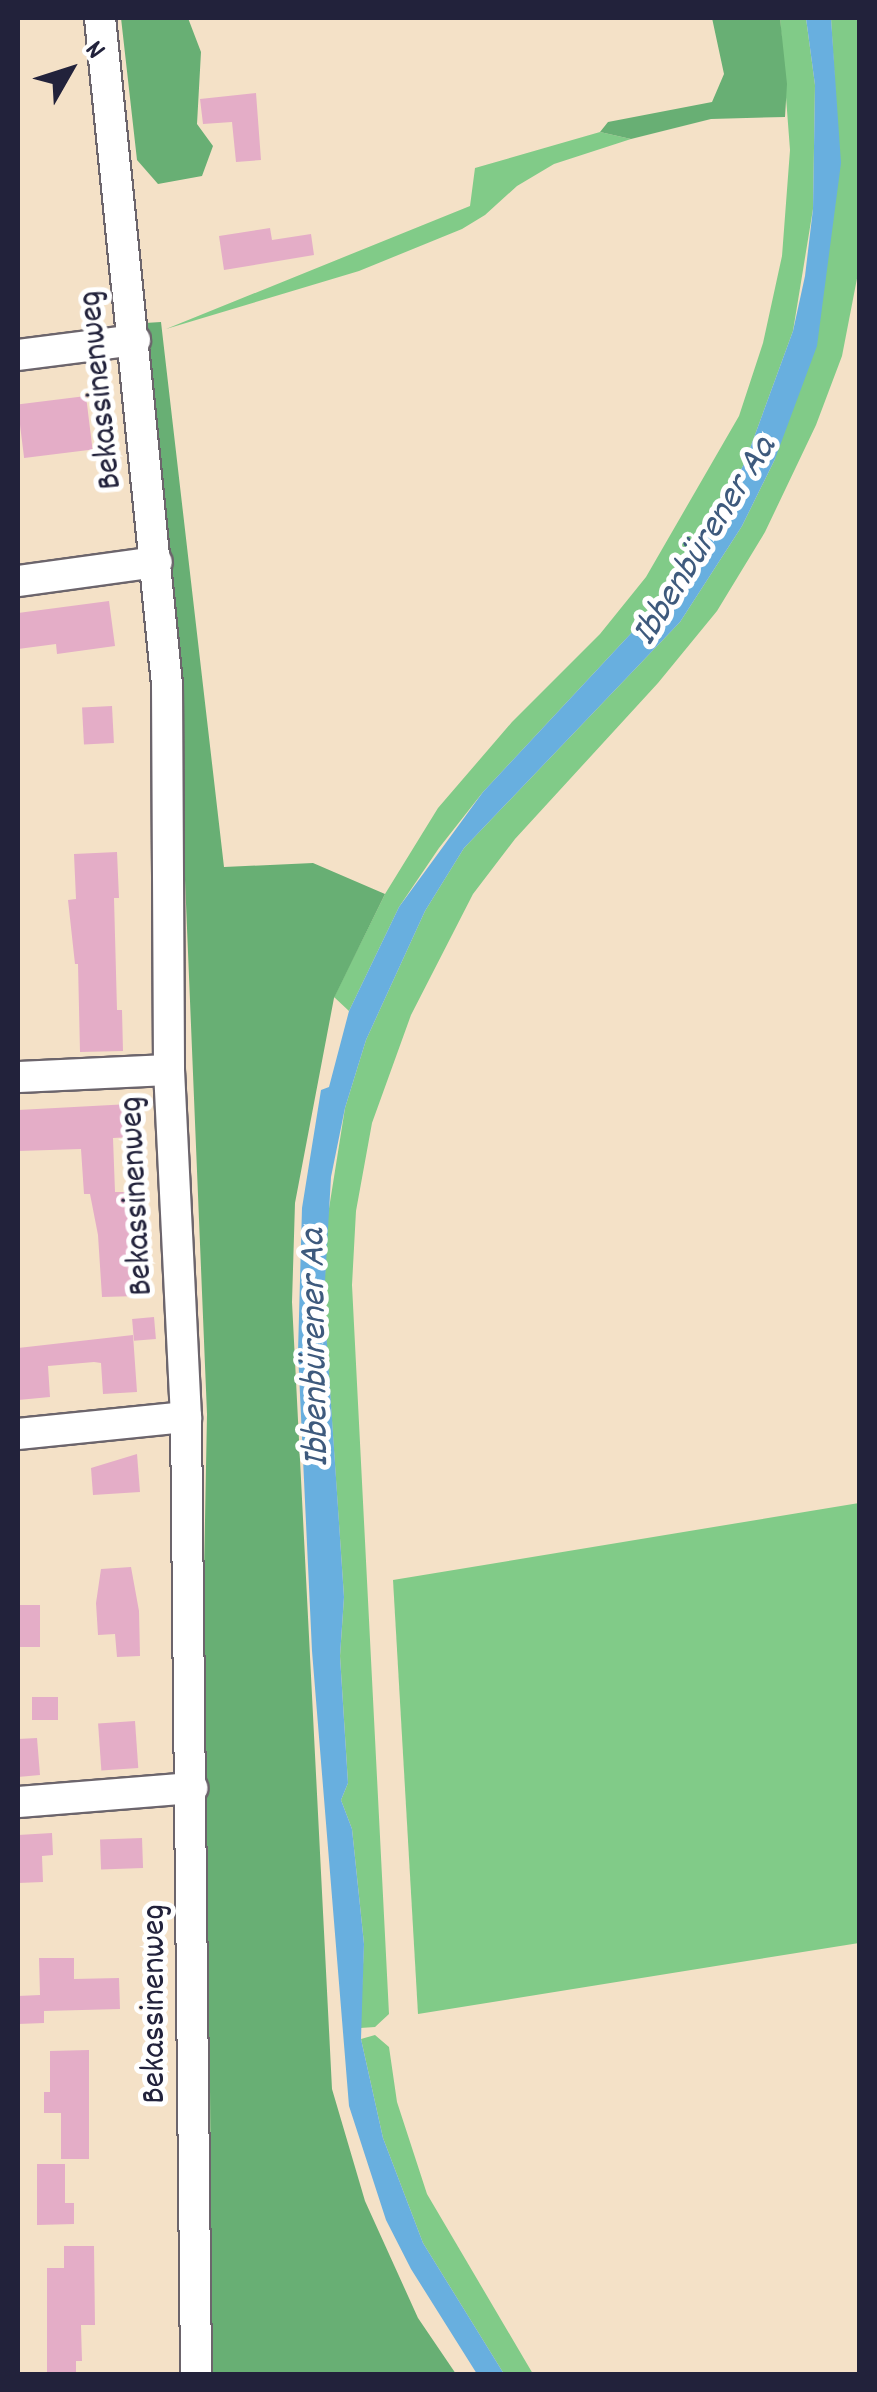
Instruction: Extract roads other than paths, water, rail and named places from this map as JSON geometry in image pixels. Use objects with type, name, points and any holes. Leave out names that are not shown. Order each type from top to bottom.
[{"type":"street","name":"Bekassinenweg","points":[[100,18],[167,685],[169,1070],[186,1417],[196,2374]]},
{"type":"street","points":[[18,354],[135,340]]},
{"type":"street","points":[[18,581],[157,562]]},
{"type":"street","points":[[18,1078],[169,1070]]},
{"type":"street","points":[[18,1434],[186,1417]]},
{"type":"street","points":[[18,1802],[192,1788]]},
{"type":"water","name":"Ibbenbürener Aa","points":[[806,18],[831,18],[841,163],[817,346],[775,459],[742,526],[680,622],[464,848],[425,911],[366,1040],[345,1108],[331,1177],[324,1299],[344,1597],[340,1656],[348,1783],[341,1800],[352,1829],[364,1944],[361,2039],[383,2138],[423,2243],[504,2374],[477,2374],[411,2269],[386,2220],[349,2106],[312,1651],[298,1352],[302,1208],[321,1090],[329,1087],[349,1011],[399,907],[483,792],[664,598],[700,546],[745,462],[793,331],[805,276],[813,209],[815,85]]}]
